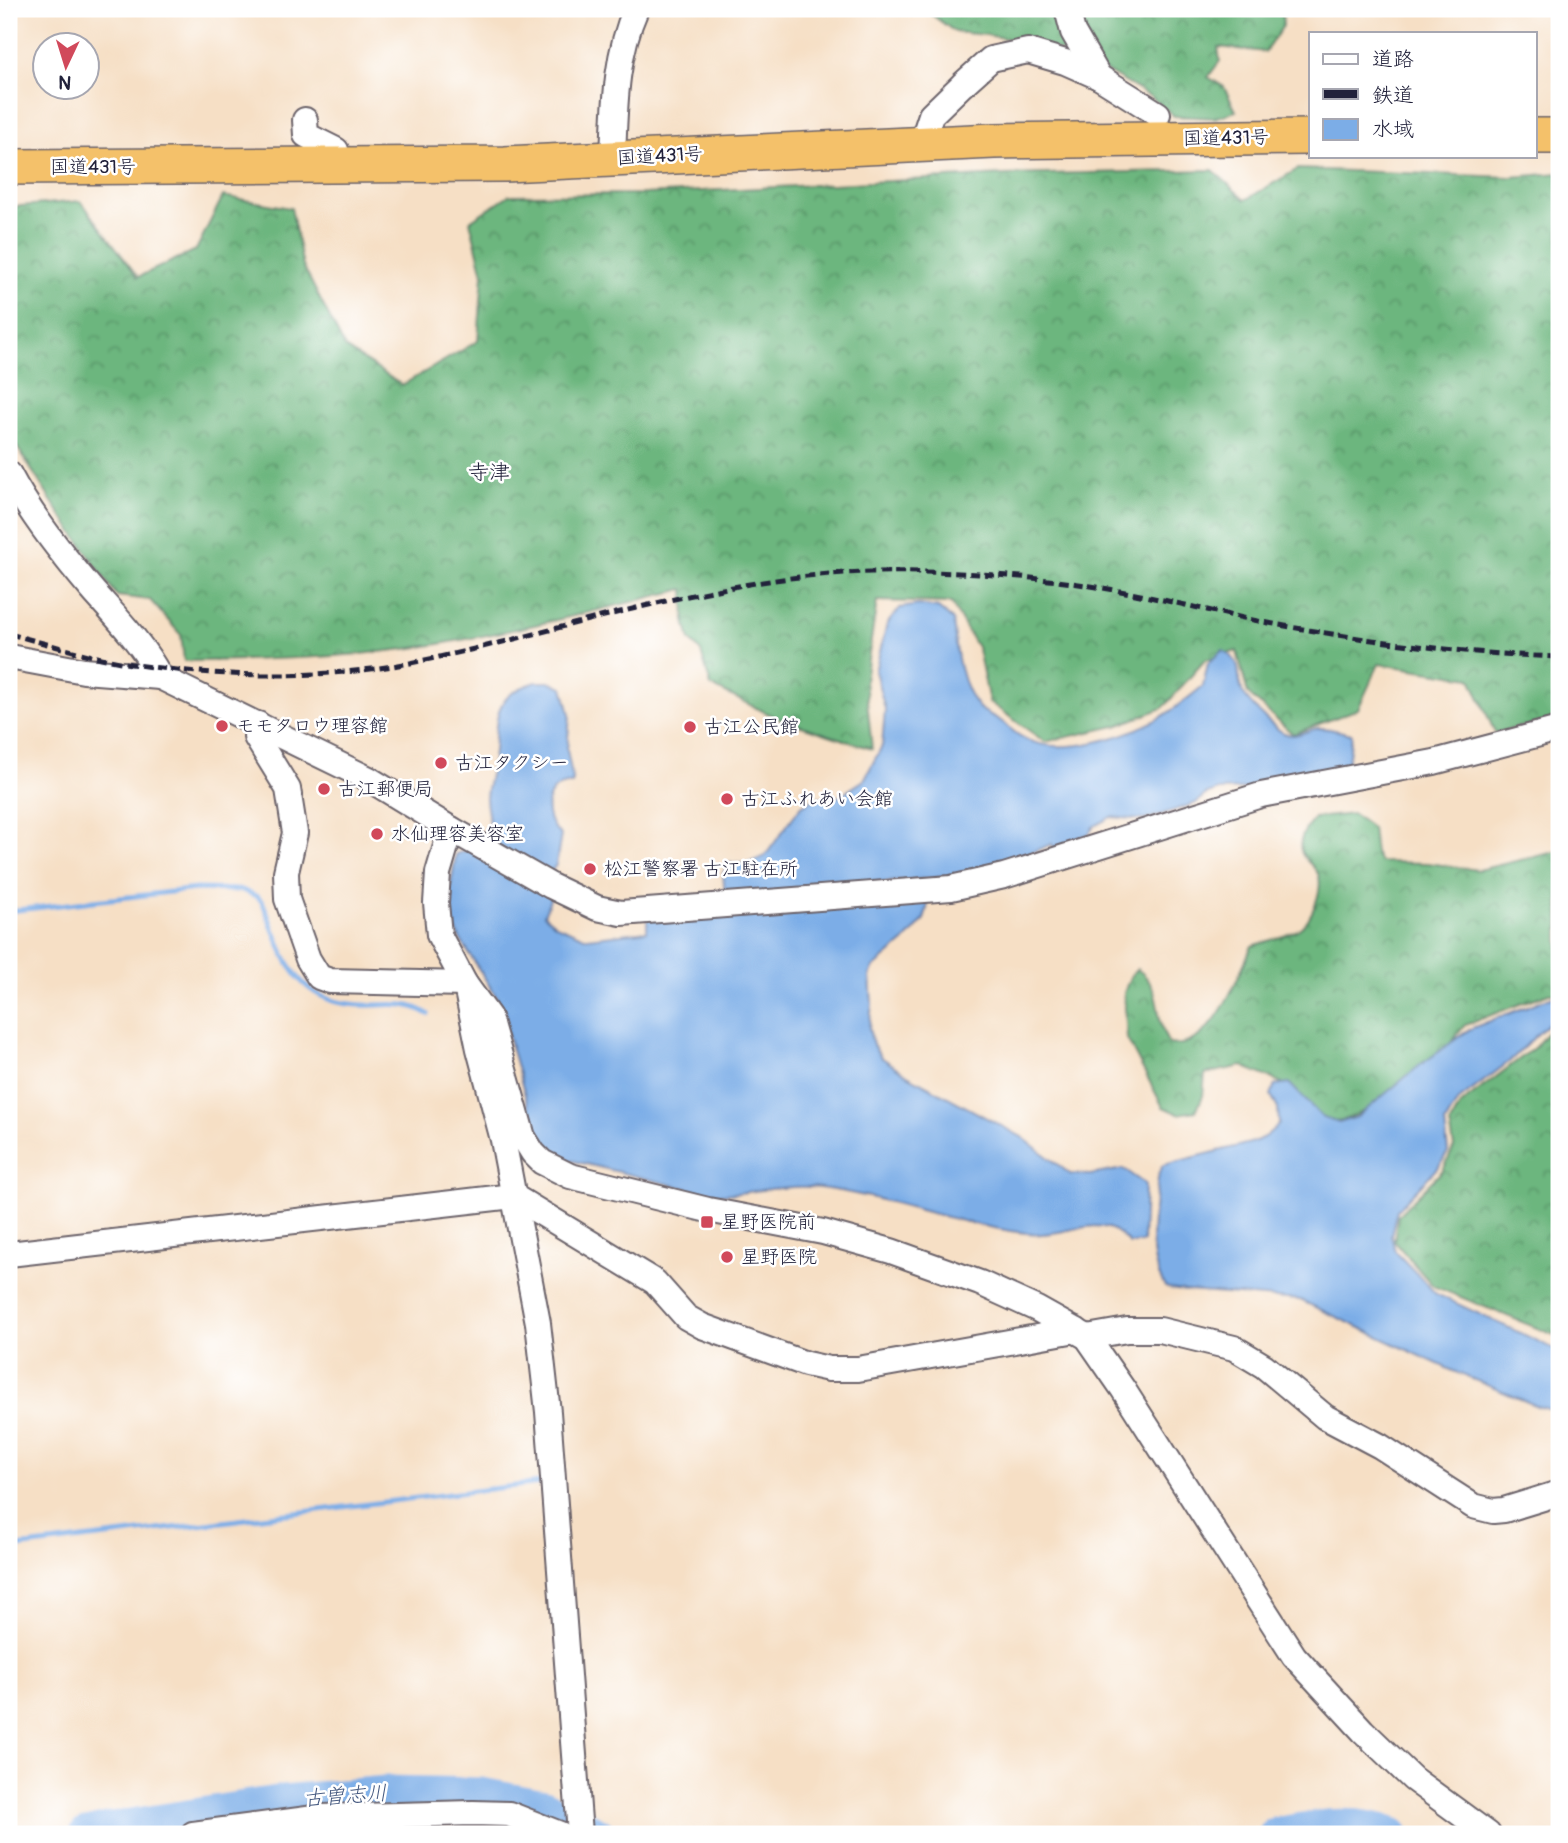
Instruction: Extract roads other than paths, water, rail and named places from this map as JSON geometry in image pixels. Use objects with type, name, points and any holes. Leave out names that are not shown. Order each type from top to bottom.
[{"type":"highway","points":[[1536,136],[1559,136]]},
{"type":"highway","name":"国道431号","points":[[9,167],[505,164],[994,141],[1309,137]]},
{"type":"street","points":[[612,159],[617,76],[629,24],[636,9]]},
{"type":"street","points":[[1067,9],[1073,32],[1099,77]]},
{"type":"street","points":[[925,144],[925,133],[931,115],[991,59],[1028,51],[1065,62],[1099,77],[1158,114]]},
{"type":"street","points":[[304,120],[306,135],[336,150],[340,166]]},
{"type":"street","points":[[9,474],[21,497],[81,577],[148,654],[160,677]]},
{"type":"street","points":[[9,657],[84,671],[160,677],[369,779],[551,886],[597,908],[621,913],[951,888],[1004,876],[1261,795],[1434,762],[1559,729]]},
{"type":"street","points":[[258,724],[256,737],[288,789],[295,833],[286,872],[287,899],[308,959],[319,977],[330,981],[465,984]]},
{"type":"street","points":[[451,829],[438,873],[436,903],[439,935],[465,984],[489,1017],[523,1137],[533,1153],[555,1170],[570,1176],[708,1210],[823,1232],[891,1251],[980,1283],[1081,1333],[1123,1389],[1294,1656],[1363,1731],[1413,1779],[1488,1834]]},
{"type":"street","points":[[465,984],[503,1140],[538,1323],[548,1412],[580,1834]]},
{"type":"street","points":[[9,1254],[513,1196],[655,1282],[686,1317],[702,1326],[806,1364],[829,1369],[858,1369],[1081,1333],[1160,1330],[1234,1348],[1264,1366],[1325,1417],[1380,1446],[1473,1506],[1504,1510],[1559,1493]]},
{"type":"street","points":[[193,1834],[322,1817],[473,1813],[509,1814],[560,1834]]},
{"type":"water","points":[[918,605],[938,608],[953,620],[963,677],[978,707],[1019,735],[1038,743],[1056,746],[1097,742],[1154,721],[1203,686],[1208,663],[1223,650],[1237,664],[1245,696],[1284,733],[1293,735],[1324,728],[1352,734],[1347,770],[1249,789],[1219,790],[1205,795],[1196,803],[1144,820],[1111,817],[1093,827],[1089,834],[1054,848],[1052,844],[988,869],[988,873],[725,897],[723,873],[730,863],[747,864],[765,856],[801,806],[818,797],[838,797],[864,780],[882,746],[885,709],[875,671],[887,624],[900,608]]},
{"type":"water","points":[[537,682],[549,682],[563,687],[570,714],[567,750],[573,781],[572,784],[555,789],[550,796],[550,821],[561,835],[556,865],[546,878],[475,835],[488,831],[489,827],[486,798],[499,710],[511,694]]},
{"type":"water","points":[[473,848],[552,894],[544,915],[556,925],[587,938],[647,931],[647,917],[929,900],[924,920],[904,942],[873,968],[870,976],[872,1004],[869,1028],[873,1045],[881,1057],[909,1076],[1022,1137],[1070,1174],[1090,1175],[1123,1169],[1145,1184],[1143,1242],[1129,1244],[1119,1234],[1097,1226],[1048,1234],[1007,1230],[868,1197],[811,1187],[710,1194],[565,1159],[550,1152],[537,1137],[497,998],[460,939],[450,916],[449,896],[456,854]]},
{"type":"water","points":[[1553,996],[1559,1000],[1559,1013],[1510,1061],[1458,1101],[1445,1123],[1448,1152],[1439,1166],[1397,1210],[1391,1235],[1395,1251],[1436,1294],[1559,1351],[1559,1412],[1537,1406],[1453,1371],[1300,1300],[1165,1287],[1154,1260],[1152,1231],[1159,1172],[1163,1165],[1254,1142],[1266,1136],[1279,1124],[1278,1109],[1271,1095],[1275,1085],[1289,1083],[1323,1118],[1339,1123],[1357,1117],[1419,1066],[1470,1029]]},
{"type":"waterway","points":[[9,911],[196,889],[242,890],[258,897],[263,903],[289,964],[299,979],[312,991],[349,1004],[403,1005],[428,1014]]},
{"type":"waterway","points":[[9,1548],[540,1483]]},
{"type":"waterway","name":"古曽志川","points":[[86,1834],[283,1801],[386,1792],[481,1794],[544,1806],[599,1834]]},
{"type":"waterway","name":"古曽志川","points":[[1275,1834],[1334,1825],[1379,1829],[1393,1834]]},
{"type":"railway","points":[[9,634],[100,658],[168,669],[243,675],[319,674],[357,671],[430,659],[649,605],[759,582],[815,575],[926,572],[1064,582],[1140,595],[1261,622],[1353,637],[1456,650],[1559,657]]},
{"type":"place","name":"モモタロウ理容館","points":[[222,726]]},
{"type":"place","name":"古江公民館","points":[[690,727]]},
{"type":"place","name":"古江タクシー","points":[[441,763]]},
{"type":"place","name":"古江郵便局","points":[[324,789]]},
{"type":"place","name":"古江ふれあい会館","points":[[727,799]]},
{"type":"place","name":"水仙理容美容室","points":[[377,834]]},
{"type":"place","name":"松江警察署 古江駐在所","points":[[590,869]]},
{"type":"place","name":"星野医院前","points":[[707,1222]]},
{"type":"place","name":"星野医院","points":[[727,1257]]},
{"type":"district","name":"寺津","points":[[489,472]]}]
